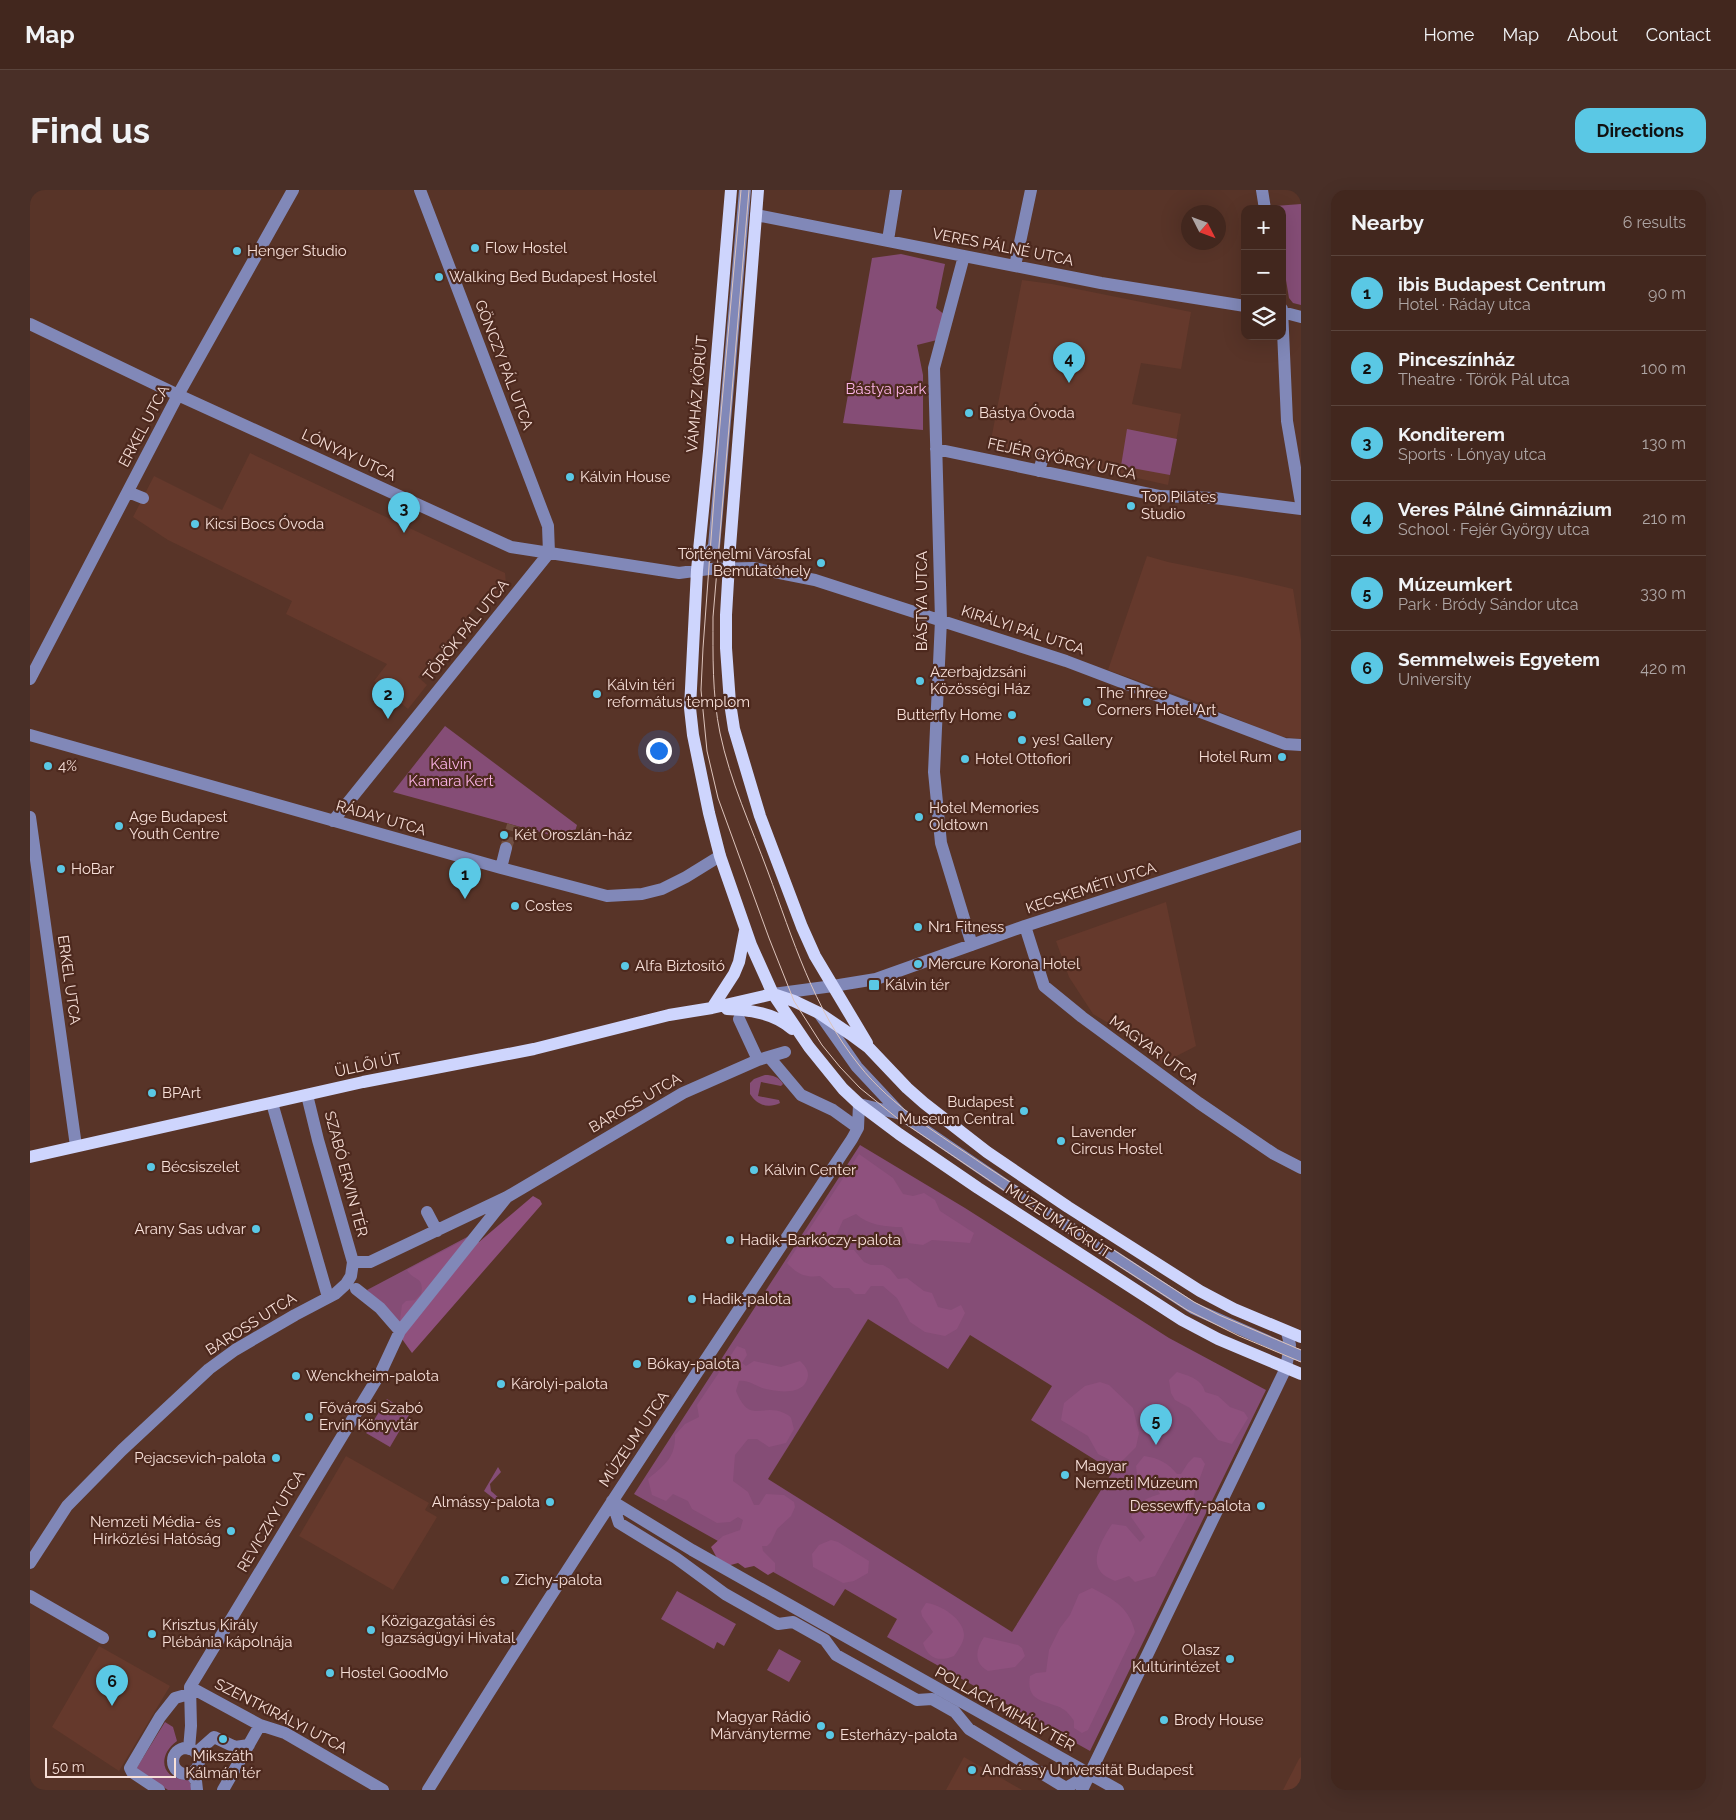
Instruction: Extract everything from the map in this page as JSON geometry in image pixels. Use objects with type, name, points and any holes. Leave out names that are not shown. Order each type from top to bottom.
[{"type":"main road","name":"VÁMHÁZ KÖRÚT","points":[[697,570],[731,190]]},
{"type":"main road","points":[[758,190],[729,568],[726,648],[727,679],[734,729],[760,816],[802,927],[815,956],[870,1048]]},
{"type":"main road","points":[[697,570],[690,708],[693,735],[720,856],[745,929],[772,994],[829,1073],[860,1104]]},
{"type":"main road","points":[[712,1008],[728,985],[736,968],[745,929]]},
{"type":"main road","points":[[712,1008],[772,994],[794,1000],[819,1013],[870,1048]]},
{"type":"main road","points":[[712,1008],[748,1010],[769,1015],[785,1022],[802,1038]]},
{"type":"main road","name":"ÜLLŐI ÚT","points":[[30,1157],[307,1095],[534,1049],[669,1015],[712,1008]]},
{"type":"main road","name":"MÚZEUM KÖRÚT","points":[[870,1048],[907,1088],[987,1152],[1186,1283],[1234,1309],[1301,1337]]},
{"type":"main road","name":"MÚZEUM KÖRÚT","points":[[860,1104],[899,1134],[971,1183],[1182,1320],[1218,1339],[1301,1374]]},
{"type":"street","name":"ERKEL UTCA","points":[[30,679],[178,395],[293,190]]},
{"type":"street","name":"GÖNCZY PÁL UTCA","points":[[420,190],[548,526],[549,553]]},
{"type":"street","name":"VÁMHÁZ KÖRÚT","points":[[714,546],[745,190]]},
{"type":"street","points":[[888,240],[896,190]]},
{"type":"street","points":[[1015,266],[1031,190]]},
{"type":"street","points":[[1262,190],[1264,205]]},
{"type":"street","name":"VERES PÁLNÉ UTCA","points":[[756,215],[1101,283],[1241,305]]},
{"type":"street","name":"BÁSTYA UTCA","points":[[964,256],[934,368],[940,620],[934,772],[941,843],[972,945]]},
{"type":"street","points":[[1286,312],[1301,317]]},
{"type":"street","name":"LÓNYAY UTCA","points":[[30,324],[178,395],[510,547],[678,573],[697,570]]},
{"type":"street","points":[[1283,340],[1287,421],[1301,502]]},
{"type":"street","name":"FEJÉR GYÖRGY UTCA","points":[[936,449],[1160,496],[1214,498],[1301,509]]},
{"type":"street","points":[[1039,471],[1042,457]]},
{"type":"street","points":[[128,492],[143,498]]},
{"type":"street","points":[[697,570],[714,546],[729,568]]},
{"type":"street","name":"TÖRÖK PÁL UTCA","points":[[333,821],[549,553]]},
{"type":"street","name":"KIRÁLYI PÁL UTCA","points":[[697,570],[729,568],[767,570],[815,580],[1066,660],[1285,744],[1301,745]]},
{"type":"street","name":"RÁDAY UTCA","points":[[30,735],[501,868],[607,896],[634,894],[662,888],[686,877],[720,856]]},
{"type":"street","name":"ERKEL UTCA","points":[[30,818],[76,1146]]},
{"type":"street","name":"KECSKEMÉTI UTCA","points":[[833,986],[876,978],[1025,926],[1301,836]]},
{"type":"street","points":[[501,868],[506,848]]},
{"type":"street","name":"MAGYAR UTCA","points":[[1025,926],[1044,986],[1082,1017],[1206,1108],[1274,1154],[1301,1168]]},
{"type":"street","points":[[772,994],[833,986]]},
{"type":"street","name":"MÚZEUM KÖRÚT","points":[[819,1013],[857,1068],[901,1114],[1017,1193],[1193,1308],[1295,1354]]},
{"type":"street","points":[[739,1019],[763,1059],[802,1095],[833,1110],[858,1128]]},
{"type":"street","name":"BAROSS UTCA","points":[[30,1563],[67,1506],[122,1450],[209,1369],[235,1350],[294,1315],[335,1294],[352,1276],[353,1262],[370,1262],[507,1197],[683,1093],[763,1059],[785,1052]]},
{"type":"street","name":"SZABÓ ERVIN TÉR","points":[[307,1095],[353,1262]]},
{"type":"street","points":[[272,1103],[328,1297]]},
{"type":"street","name":"MÚZEUM KÖRÚT","points":[[860,1104],[901,1114]]},
{"type":"street","name":"MÚZEUM UTCA","points":[[428,1790],[612,1501],[786,1240],[858,1128],[860,1104]]},
{"type":"street","name":"MÚZEUM KÖRÚT","points":[[987,1152],[1017,1193]]},
{"type":"street","name":"BAROSS UTCA","points":[[381,1372],[400,1330],[507,1197]]},
{"type":"street","points":[[427,1212],[437,1230]]},
{"type":"street","points":[[356,1289],[380,1308],[400,1330]]},
{"type":"street","points":[[1082,1790],[1286,1368],[1295,1354],[1287,1332]]},
{"type":"street","points":[[1286,1368],[1301,1363]]},
{"type":"street","name":"REVICZKY UTCA","points":[[190,1691],[381,1372]]},
{"type":"street","name":"POLLACK MIHÁLY TÉR","points":[[612,1501],[692,1550],[1090,1774]]},
{"type":"street","name":"POLLACK MIHÁLY TÉR","points":[[612,1501],[619,1522],[676,1558],[725,1594],[778,1624],[793,1622],[825,1640],[836,1655],[917,1700],[932,1699],[955,1712],[969,1729],[1066,1788],[1090,1774]]},
{"type":"street","points":[[30,1596],[103,1638]]},
{"type":"street","points":[[158,1790],[132,1772],[130,1768],[160,1717],[175,1698],[190,1691],[192,1751],[199,1760],[195,1771],[182,1774],[175,1769],[173,1760],[176,1752],[180,1750],[192,1751],[214,1737],[235,1747],[249,1745]]},
{"type":"street","name":"SZENTKIRÁLYI UTCA","points":[[190,1691],[260,1725],[285,1733],[383,1790]]},
{"type":"street","points":[[223,1790],[260,1725]]},
{"type":"street","points":[[191,1773],[196,1781],[197,1790]]},
{"type":"street","points":[[1090,1774],[1118,1790]]},
{"type":"shaded area","points":[[1022,280],[1052,284],[1191,312],[1181,369],[1141,363],[1132,404],[1181,414],[1168,485],[990,445]]},
{"type":"shaded area","points":[[250,453],[505,573],[506,583],[491,602],[484,596],[418,677],[427,685],[408,709],[374,681],[387,664],[286,614],[292,601],[168,540],[133,517],[154,476],[222,510]]},
{"type":"shaded area","points":[[1147,556],[1293,589],[1301,640],[1301,739],[1278,736],[1192,700],[1108,670]]},
{"type":"shaded area","points":[[1166,902],[1196,1046],[1163,1063],[1122,1031],[1093,1014],[1069,977],[1056,941]]},
{"type":"shaded area","points":[[859,1154],[893,1178],[903,1194],[913,1196],[924,1193],[935,1200],[940,1211],[974,1233],[970,1243],[932,1240],[923,1245],[908,1243],[902,1227],[877,1225],[866,1221],[856,1214],[843,1220],[835,1238],[842,1250],[854,1250],[864,1262],[871,1265],[883,1265],[890,1269],[898,1279],[907,1278],[924,1291],[932,1293],[938,1307],[951,1310],[961,1305],[965,1313],[957,1329],[945,1336],[925,1332],[910,1322],[897,1298],[883,1286],[871,1286],[865,1294],[855,1294],[849,1288],[834,1288],[820,1276],[802,1274],[794,1270],[787,1263]]},
{"type":"shaded area","points":[[533,1196],[540,1200],[542,1204],[412,1353],[402,1339],[400,1320],[402,1305],[406,1301],[415,1300],[421,1294],[422,1288],[420,1281],[407,1270],[468,1238],[479,1242]]},
{"type":"shaded area","points":[[737,1346],[745,1349],[747,1355],[742,1363],[746,1366],[754,1361],[781,1367],[800,1361],[806,1367],[808,1373],[805,1384],[795,1390],[772,1390],[739,1381],[736,1391],[741,1401],[751,1410],[769,1410],[788,1415],[791,1418],[794,1429],[786,1443],[769,1447],[757,1439],[748,1439],[735,1455],[733,1481],[748,1492],[754,1505],[759,1505],[766,1494],[784,1495],[794,1502],[795,1507],[791,1516],[777,1529],[771,1542],[767,1546],[762,1546],[763,1551],[775,1563],[775,1571],[768,1575],[754,1566],[745,1568],[738,1563],[727,1566],[718,1560],[711,1547],[723,1536],[740,1530],[743,1520],[738,1517],[730,1522],[717,1523],[692,1509],[688,1501],[673,1494],[666,1501],[652,1495],[648,1479],[668,1461],[675,1443],[675,1435],[685,1424],[699,1417],[697,1405]]},
{"type":"shaded area","points":[[1177,1372],[1198,1381],[1205,1392],[1218,1396],[1230,1407],[1244,1412],[1248,1418],[1232,1444],[1218,1440],[1190,1408],[1175,1400],[1171,1393],[1169,1380]]},
{"type":"shaded area","points":[[1100,1382],[1109,1385],[1133,1408],[1139,1433],[1136,1447],[1121,1462],[1110,1460],[1098,1454],[1088,1436],[1061,1420],[1064,1403],[1085,1386]]},
{"type":"shaded area","points":[[346,1456],[429,1503],[425,1510],[437,1517],[393,1590],[299,1536]]},
{"type":"shaded area","points":[[1144,1456],[1163,1462],[1177,1474],[1181,1474],[1194,1457],[1201,1458],[1205,1464],[1194,1494],[1193,1506],[1155,1576],[1135,1582],[1129,1576],[1115,1581],[1105,1576],[1099,1569],[1097,1556],[1101,1542],[1112,1524],[1126,1526],[1140,1542],[1145,1537],[1131,1517],[1133,1512],[1146,1499],[1160,1494],[1152,1481],[1143,1486],[1138,1483],[1136,1466]]},
{"type":"shaded area","points":[[831,1540],[838,1542],[869,1561],[868,1573],[854,1581],[843,1583],[813,1567],[812,1554],[819,1545]]},
{"type":"shaded area","points":[[1092,1588],[1113,1600],[1124,1610],[1129,1616],[1135,1632],[1088,1730],[1082,1733],[1074,1728],[1074,1721],[1066,1711],[1035,1697],[1029,1686],[1030,1676],[1046,1672],[1049,1650],[1060,1628],[1070,1615],[1079,1594]]},
{"type":"shaded area","points":[[926,1603],[944,1609],[960,1623],[964,1638],[954,1656],[944,1659],[935,1658],[925,1648],[923,1643],[933,1632],[922,1616],[921,1611]]},
{"type":"shaded area","points":[[984,1637],[1018,1645],[1022,1648],[1025,1656],[1015,1667],[988,1671],[980,1664],[977,1656],[979,1646]]},
{"type":"shaded area","points":[[99,1646],[170,1686],[119,1771],[52,1727]]},
{"type":"shaded area","name":"Andrássy Universität Budapest","points":[[964,1757],[1008,1782],[1022,1790],[946,1790]]},
{"type":"shaded area","points":[[1301,1757],[1301,1790],[1283,1790],[1299,1759]]},
{"type":"green space","points":[[1301,204],[1301,305],[1293,303],[1289,298],[1286,280],[1286,205]]},
{"type":"green space","name":"Bástya park","points":[[901,254],[945,264],[936,308],[945,315],[937,340],[917,345],[923,375],[923,430],[843,423],[872,258]]},
{"type":"green space","points":[[1127,429],[1177,439],[1170,475],[1121,466]]},
{"type":"green space","name":"Kálvin Kamara Kert","points":[[445,726],[577,825],[572,841],[393,792]]},
{"type":"green space","points":[[765,1075],[776,1077],[783,1084],[781,1086],[761,1082],[758,1096],[779,1100],[780,1103],[776,1105],[763,1105],[750,1094],[750,1083],[754,1079]]},
{"type":"green space","points":[[860,1145],[965,1208],[1169,1338],[1266,1390],[1090,1751],[887,1637],[897,1619],[845,1589],[834,1606],[634,1494]],"holes":[[[868,1319],[948,1369],[970,1335],[1052,1386],[1031,1420],[1113,1471],[1012,1632],[768,1479]]]},
{"type":"green space","points":[[469,1236],[401,1324],[367,1290]]},
{"type":"green space","points":[[387,1399],[410,1413],[390,1447],[366,1433]]},
{"type":"green space","points":[[498,1467],[501,1472],[490,1484],[491,1491],[499,1498],[497,1501],[484,1491]]},
{"type":"green space","points":[[677,1591],[736,1624],[724,1646],[717,1642],[714,1649],[661,1619]]},
{"type":"green space","points":[[779,1649],[801,1661],[789,1682],[767,1670]]},
{"type":"green space","points":[[165,1722],[173,1727],[177,1741],[166,1754],[165,1767],[173,1777],[189,1779],[192,1790],[168,1790],[136,1769]]},
{"type":"tunnel","points":[[506,848],[513,825]]},
{"type":"tram line","points":[[741,190],[717,458],[701,690],[707,751],[718,798],[794,1001],[822,1045],[840,1067],[860,1088],[897,1118],[1045,1218],[1187,1310],[1239,1336],[1301,1362]]},
{"type":"tram line","points":[[749,190],[713,617],[714,689],[720,733],[735,786],[817,997],[843,1043],[859,1065],[886,1094],[917,1120],[1194,1302],[1219,1315],[1301,1350]]},
{"type":"place","name":"Flow Hostel","points":[[475,248]]},
{"type":"place","name":"Henger Studio","points":[[237,251]]},
{"type":"place","name":"Walking Bed Budapest Hostel","points":[[439,277]]},
{"type":"place","name":"Veres Pálné Gimnázium","points":[[1069,383]]},
{"type":"place","name":"Bástya Óvoda","points":[[969,413]]},
{"type":"place","name":"Kálvin House","points":[[570,477]]},
{"type":"place","name":"Top Pilates Studio","points":[[1131,506]]},
{"type":"place","name":"Kicsi Bocs Óvoda","points":[[195,524]]},
{"type":"place","name":"Konditerem","points":[[404,533]]},
{"type":"place","name":"Történelmi Városfal Bemutatóhely","points":[[821,563]]},
{"type":"place","name":"Azerbajdzsáni Közösségi Ház","points":[[920,681]]},
{"type":"place","name":"Kálvin téri református templom","points":[[597,694]]},
{"type":"place","name":"The Three Corners Hotel Art","points":[[1087,702]]},
{"type":"place","name":"Butterfly Home","points":[[1012,715]]},
{"type":"place","name":"Pinceszínház","points":[[388,719]]},
{"type":"place","name":"yes! Gallery","points":[[1022,740]]},
{"type":"place","name":"Hotel Rum","points":[[1282,757]]},
{"type":"place","name":"Hotel Ottofiori","points":[[965,759]]},
{"type":"place","name":"4%","points":[[48,766]]},
{"type":"place","name":"Hotel Memories Oldtown","points":[[919,817]]},
{"type":"place","name":"Age Budapest Youth Centre","points":[[119,826]]},
{"type":"place","name":"Két Oroszlán-ház","points":[[504,835]]},
{"type":"place","name":"HoBar","points":[[61,869]]},
{"type":"place","name":"ibis Budapest Centrum","points":[[465,899]]},
{"type":"place","name":"Costes","points":[[515,906]]},
{"type":"place","name":"Nr1 Fitness","points":[[918,927]]},
{"type":"place","name":"Mercure Korona Hotel","points":[[918,964]]},
{"type":"place","name":"Alfa Biztosító","points":[[625,966]]},
{"type":"place","name":"Kálvin tér","points":[[874,985]]},
{"type":"place","name":"BPArt","points":[[152,1093]]},
{"type":"place","name":"Budapest Museum Central","points":[[1024,1111]]},
{"type":"place","name":"Lavender Circus Hostel","points":[[1061,1141]]},
{"type":"place","name":"Bécsiszelet","points":[[151,1167]]},
{"type":"place","name":"Kálvin Center","points":[[754,1170]]},
{"type":"place","name":"Arany Sas udvar","points":[[256,1229]]},
{"type":"place","name":"Hadik–Barkóczy-palota","points":[[730,1240]]},
{"type":"place","name":"Hadik-palota","points":[[692,1299]]},
{"type":"place","name":"Bókay-palota","points":[[637,1364]]},
{"type":"place","name":"Wenckheim-palota","points":[[296,1376]]},
{"type":"place","name":"Károlyi-palota","points":[[501,1384]]},
{"type":"place","name":"Fővárosi Szabó Ervin Könyvtár","points":[[309,1417]]},
{"type":"place","name":"Múzeumkert","points":[[1156,1445]]},
{"type":"place","name":"Pejacsevich-palota","points":[[276,1458]]},
{"type":"place","name":"Magyar Nemzeti Múzeum","points":[[1065,1475]]},
{"type":"place","name":"Almássy-palota","points":[[550,1502]]},
{"type":"place","name":"Dessewffy-palota","points":[[1261,1506]]},
{"type":"place","name":"Nemzeti Média- és Hírközlési Hatóság","points":[[231,1531]]},
{"type":"place","name":"Zichy-palota","points":[[505,1580]]},
{"type":"place","name":"Közigazgatási és Igazságügyi Hivatal","points":[[371,1630]]},
{"type":"place","name":"Krisztus Király Plébánia kápolnája","points":[[152,1634]]},
{"type":"place","name":"Olasz Kultúrintézet","points":[[1230,1659]]},
{"type":"place","name":"Hostel GoodMo","points":[[330,1673]]},
{"type":"place","name":"Semmelweis Egyetem","points":[[112,1706]]},
{"type":"place","name":"Brody House","points":[[1164,1720]]},
{"type":"place","name":"Magyar Rádió Márványterme","points":[[821,1726]]},
{"type":"place","name":"Esterházy-palota","points":[[830,1735]]},
{"type":"place","name":"Mikszáth Kálmán tér","points":[[223,1739]]},
{"type":"place","name":"Andrássy Universität Budapest","points":[[972,1770]]}]
